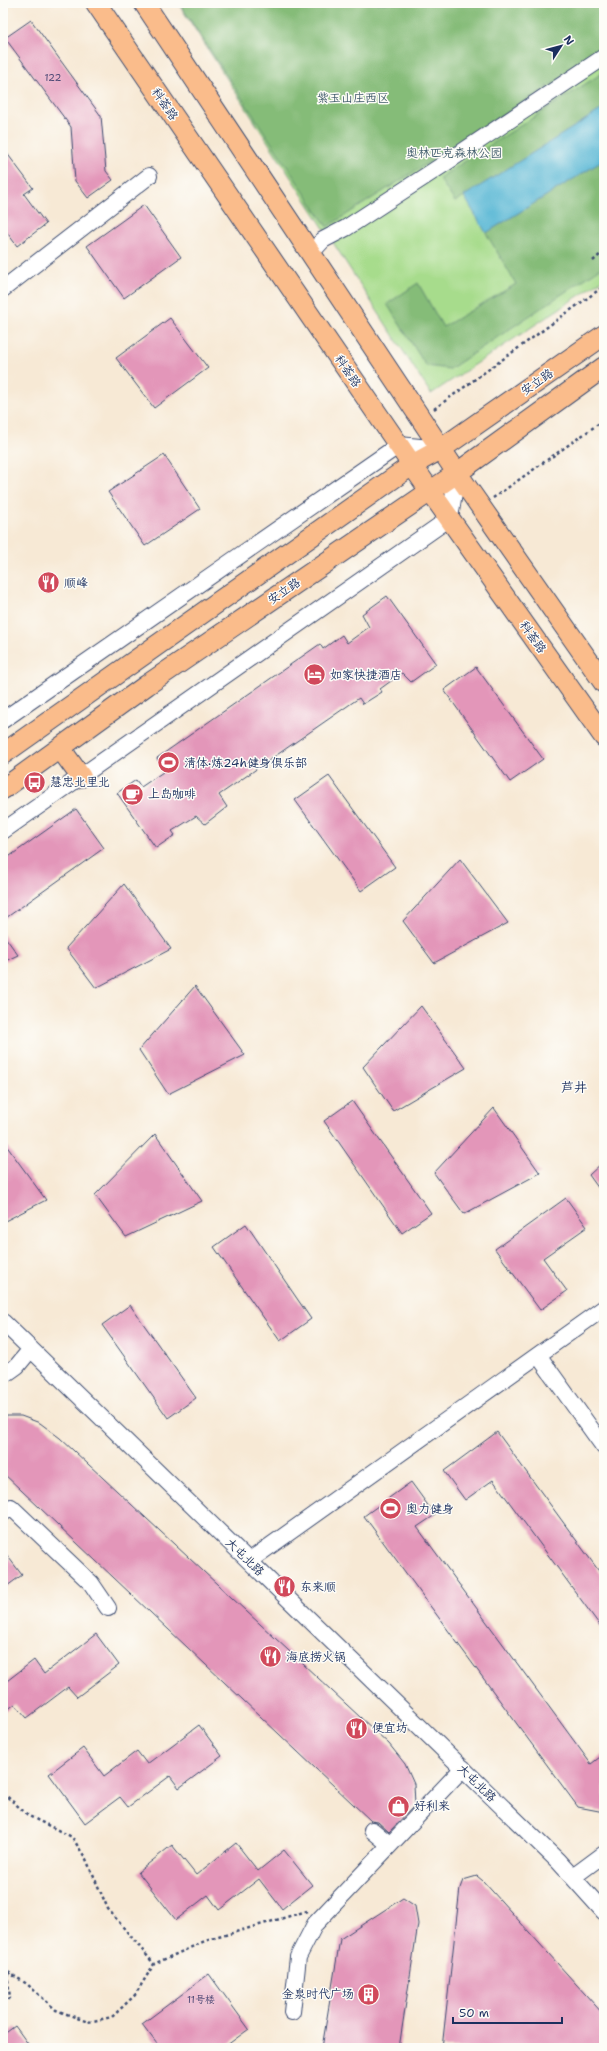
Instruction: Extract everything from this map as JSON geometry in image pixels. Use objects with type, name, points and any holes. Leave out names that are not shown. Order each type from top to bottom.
[{"type":"main road","name":"科荟路","points":[[96,3],[412,465],[604,737]]},
{"type":"main road","points":[[144,3],[421,418],[456,473],[604,683]]},
{"type":"main road","name":"安立路","points":[[3,754],[412,465],[441,449],[604,335]]},
{"type":"main road","name":"安立路","points":[[3,789],[147,684],[456,473],[604,367]]},
{"type":"main road","points":[[60,748],[81,777]]},
{"type":"street","points":[[311,253],[323,240],[346,228],[604,57]]},
{"type":"street","points":[[3,289],[149,176]]},
{"type":"street","name":"安立路","points":[[574,356],[604,327]]},
{"type":"street","name":"安立路","points":[[566,394],[604,375]]},
{"type":"street","points":[[3,720],[399,445],[441,449]]},
{"type":"street","points":[[3,831],[450,518],[456,473]]},
{"type":"street","points":[[249,1562],[604,1308]]},
{"type":"street","name":"大屯北路","points":[[3,1322],[463,1768],[573,1877],[604,1912]]},
{"type":"street","points":[[3,1363],[31,1349]]},
{"type":"street","points":[[3,1376],[17,1366],[31,1349]]},
{"type":"street","points":[[538,1355],[604,1447]]},
{"type":"street","points":[[3,1513],[11,1507],[91,1583],[108,1608]]},
{"type":"street","points":[[292,2012],[298,1957],[315,1924],[463,1768]]},
{"type":"street","points":[[372,1830],[390,1845]]},
{"type":"street","points":[[573,1877],[604,1854]]},
{"type":"path","points":[[593,261],[604,251]]},
{"type":"path","points":[[421,418],[604,286]]},
{"type":"path","points":[[480,507],[604,420]]},
{"type":"path","points":[[3,1793],[29,1816],[72,1837],[86,1858],[108,1909],[154,1964]]},
{"type":"path","points":[[3,1969],[27,1984],[56,2010],[88,2022],[112,2017],[135,1995],[154,1964],[205,1941],[310,1910]]},
{"type":"path","points":[[3,2003],[10,1998],[7,1972]]},
{"type":"green space","name":"奥林匹克森林公园","points":[[178,3],[604,3],[604,279],[431,394]]},
{"type":"green space","name":"紫玉山庄西区","points":[[179,3],[604,3],[604,51],[327,227]]},
{"type":"green space","points":[[604,72],[604,108],[455,202],[439,178]]},
{"type":"green space","points":[[604,160],[604,266],[450,369],[426,366],[387,304],[418,283],[443,327],[516,284],[486,233]]},
{"type":"water","points":[[604,108],[604,160],[486,233],[464,196]]},
{"type":"building","points":[[31,20],[101,116],[106,171],[113,180],[88,198],[75,181],[71,127],[5,38]]},
{"type":"building","points":[[3,148],[33,188],[24,194],[46,224],[17,246],[3,227]]},
{"type":"building","points":[[144,205],[181,257],[124,298],[87,246]]},
{"type":"building","points":[[170,318],[208,368],[154,408],[116,358]]},
{"type":"building","points":[[164,455],[200,509],[145,546],[108,492]]},
{"type":"building","points":[[387,596],[436,664],[411,682],[402,673],[380,689],[382,692],[363,704],[359,698],[219,795],[227,807],[205,824],[196,816],[172,831],[175,835],[156,848],[117,793],[136,780],[141,787],[163,772],[157,758],[320,644],[323,649],[342,635],[347,643],[369,627],[362,614]]},
{"type":"building","points":[[476,667],[543,759],[510,782],[444,690]]},
{"type":"building","points":[[329,776],[395,867],[361,891],[295,800]]},
{"type":"building","points":[[76,809],[104,848],[3,920],[3,861]]},
{"type":"building","points":[[460,859],[508,923],[434,963],[403,921]]},
{"type":"building","points":[[124,884],[171,949],[96,988],[66,948]]},
{"type":"building","points":[[3,934],[18,955],[3,962]]},
{"type":"building","points":[[195,986],[245,1055],[168,1094],[139,1050]]},
{"type":"building","points":[[421,1006],[466,1068],[393,1111],[363,1067]]},
{"type":"building","points":[[352,1101],[431,1213],[402,1233],[324,1121]]},
{"type":"building","points":[[494,1108],[540,1173],[464,1214],[434,1173]]},
{"type":"building","points":[[155,1134],[202,1201],[126,1237],[95,1195]]},
{"type":"building","points":[[3,1141],[46,1200],[3,1222]]},
{"type":"building","points":[[604,1161],[604,1196],[589,1175]]},
{"type":"building","points":[[566,1198],[587,1227],[543,1258],[567,1291],[540,1310],[495,1249]]},
{"type":"building","points":[[246,1224],[311,1319],[280,1341],[214,1247]]},
{"type":"building","points":[[130,1305],[196,1398],[168,1418],[102,1325]]},
{"type":"building","points":[[3,1416],[21,1416],[40,1423],[60,1438],[389,1744],[405,1764],[414,1784],[415,1805],[389,1832],[378,1822],[371,1821],[3,1473]]},
{"type":"building","points":[[497,1432],[604,1578],[604,1631],[493,1480],[465,1500],[444,1471]]},
{"type":"building","points":[[411,1482],[435,1515],[417,1527],[591,1764],[604,1754],[604,1812],[578,1807],[364,1516]]},
{"type":"building","points":[[3,1550],[22,1575],[3,1589]]},
{"type":"building","points":[[96,1634],[119,1665],[77,1697],[68,1687],[27,1718],[15,1704],[3,1713],[3,1684],[34,1660],[44,1674]]},
{"type":"building","points":[[199,1725],[222,1756],[179,1788],[170,1776],[128,1807],[120,1797],[85,1823],[49,1774],[83,1748],[104,1776],[137,1751],[147,1764]]},
{"type":"building","points":[[236,1843],[258,1871],[284,1850],[312,1885],[282,1909],[259,1879],[219,1910],[208,1895],[176,1920],[138,1872],[172,1845],[196,1875]]},
{"type":"building","points":[[477,1876],[604,2015],[604,2048],[442,2048],[460,1888],[463,1880]]},
{"type":"building","name":"金泉时代广场","points":[[403,1898],[415,1906],[418,1924],[399,2048],[322,2048],[340,1939]]},
{"type":"building","points":[[209,1974],[249,2029],[223,2048],[160,2048],[142,2024]]},
{"type":"building","points":[[15,2026],[31,2048],[3,2048],[3,2035]]},
{"type":"place","name":"顺峰","points":[[49,583]]},
{"type":"place","name":"如家快捷酒店","points":[[315,675]]},
{"type":"place","name":"清体·炼24h健身俱乐部","points":[[168,763]]},
{"type":"place","name":"慧忠北里北","points":[[35,782]]},
{"type":"place","name":"上岛咖啡","points":[[132,794]]},
{"type":"place","name":"奥力健身","points":[[390,1509]]},
{"type":"place","name":"东来顺","points":[[284,1587]]},
{"type":"place","name":"海底捞火锅","points":[[270,1657]]},
{"type":"place","name":"便宜坊","points":[[357,1728]]},
{"type":"place","name":"好利来","points":[[398,1806]]},
{"type":"place","name":"金泉时代广场","points":[[369,1994]]},
{"type":"district","name":"芦井","points":[[574,1087]]}]
